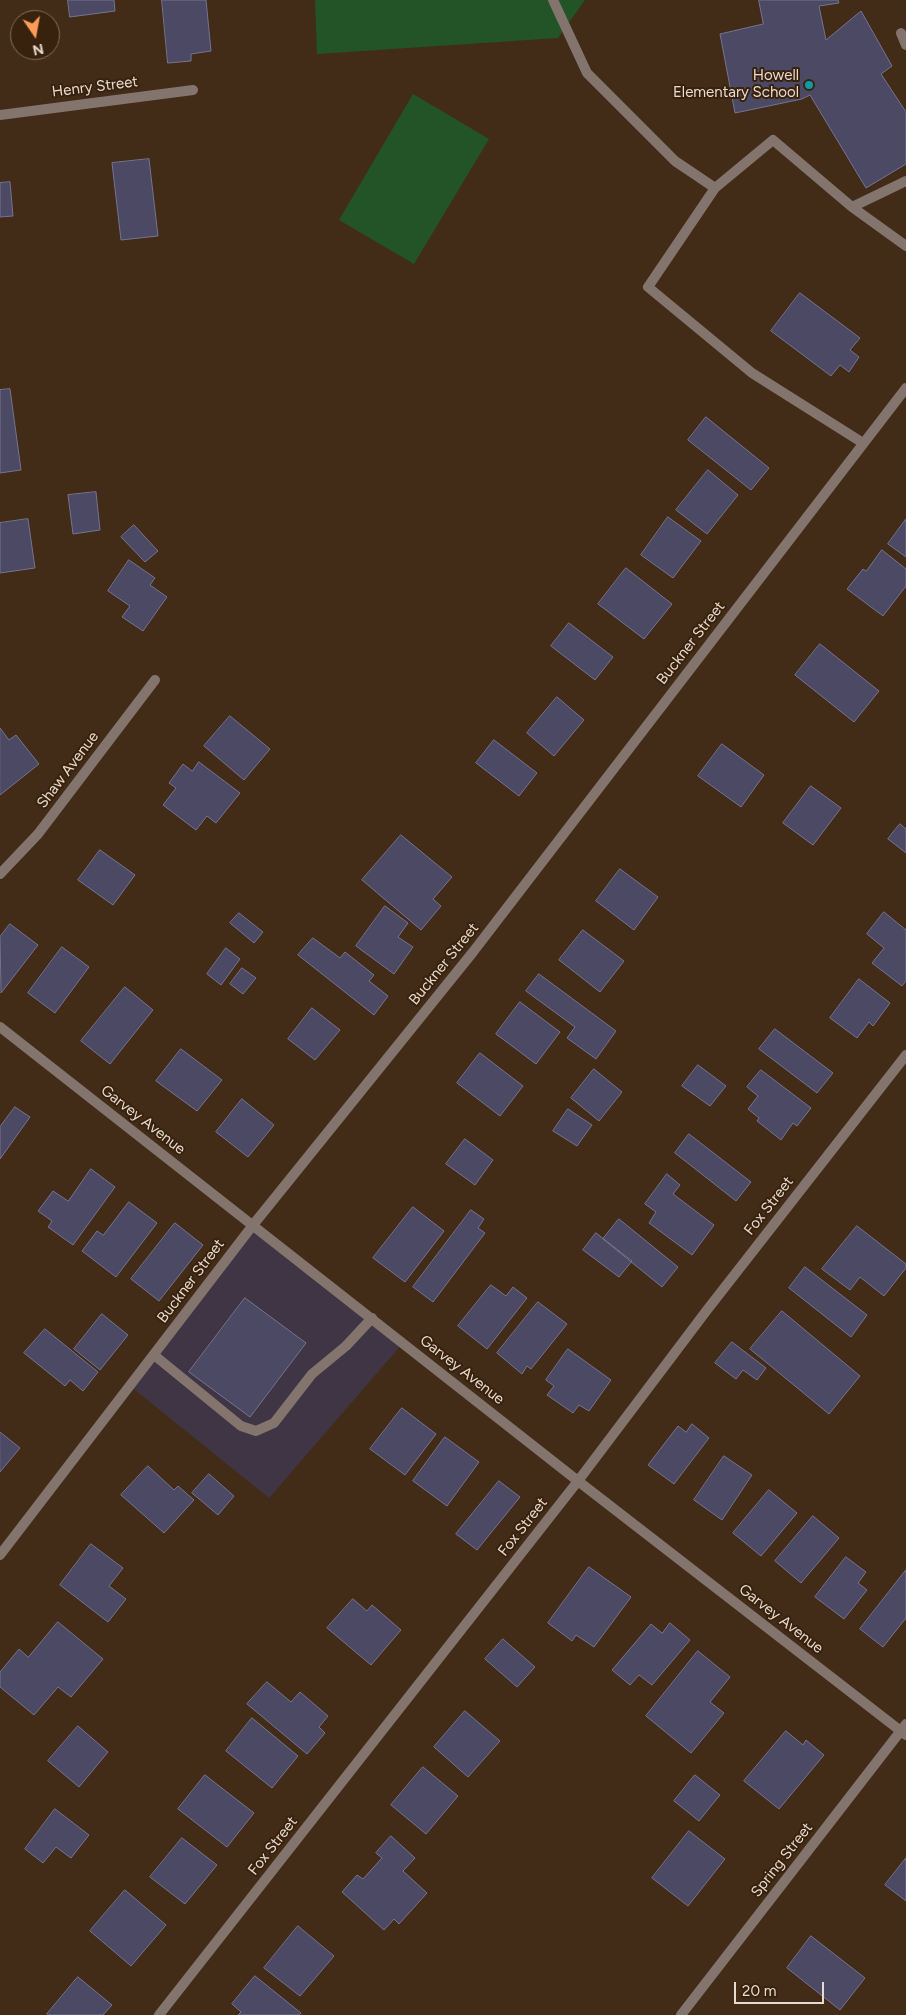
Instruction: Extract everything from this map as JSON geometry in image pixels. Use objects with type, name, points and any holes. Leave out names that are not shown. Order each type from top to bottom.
[{"type":"street","points":[[553,0],[587,73],[675,160],[715,188]]},
{"type":"street","points":[[901,32],[906,45]]},
{"type":"street","name":"Henry Street","points":[[0,115],[193,90]]},
{"type":"street","points":[[863,443],[752,373],[648,287],[715,188],[773,140],[852,207],[906,246]]},
{"type":"street","points":[[852,207],[906,181]]},
{"type":"street","name":"Buckner Street","points":[[0,1555],[253,1225],[473,952],[906,388]]},
{"type":"street","name":"Shaw Avenue","points":[[0,874],[38,834],[155,680]]},
{"type":"street","name":"Garvey Avenue","points":[[0,1027],[578,1481],[904,1730]]},
{"type":"street","name":"Fox Street","points":[[159,2015],[578,1481],[706,1310],[906,1055]]},
{"type":"street","points":[[154,1355],[241,1426],[256,1430],[274,1423],[312,1374],[346,1346],[372,1318]]},
{"type":"street","name":"Spring Street","points":[[681,2015],[904,1730]]},
{"type":"shaded area","points":[[253,1225],[403,1343],[269,1498],[130,1386]]},
{"type":"green space","points":[[315,0],[585,0],[558,38],[317,54]]},
{"type":"green space","points":[[413,94],[489,139],[414,264],[339,220]]},
{"type":"building","points":[[68,0],[114,0],[115,11],[70,17]]},
{"type":"building","points":[[162,0],[206,0],[211,51],[191,54],[191,61],[168,63]]},
{"type":"building","name":"Howell Elementary School","points":[[759,0],[838,0],[839,3],[819,6],[826,40],[861,11],[892,66],[881,74],[906,112],[906,164],[866,188],[810,95],[802,99],[735,113],[720,34],[763,24]]},
{"type":"building","points":[[149,159],[158,236],[121,240],[112,163]]},
{"type":"building","points":[[10,182],[13,216],[0,217],[0,183]]},
{"type":"building","points":[[800,293],[860,338],[850,350],[859,357],[849,372],[840,365],[831,376],[771,331]]},
{"type":"building","points":[[10,389],[21,470],[0,473],[0,390]]},
{"type":"building","points":[[706,417],[769,468],[751,490],[688,440]]},
{"type":"building","points":[[708,470],[738,495],[707,534],[676,510]]},
{"type":"building","points":[[96,492],[100,530],[73,534],[68,495]]},
{"type":"building","points":[[668,517],[701,541],[673,578],[641,555]]},
{"type":"building","points":[[28,519],[35,568],[0,573],[0,523]]},
{"type":"building","points":[[906,519],[906,557],[888,544]]},
{"type":"building","points":[[134,525],[158,551],[145,562],[121,537]]},
{"type":"building","points":[[882,550],[906,569],[906,586],[883,616],[847,589],[863,569],[866,571]]},
{"type":"building","points":[[129,560],[155,578],[150,585],[167,597],[143,631],[122,617],[130,606],[108,591]]},
{"type":"building","points":[[626,568],[672,604],[644,639],[598,604]]},
{"type":"building","points":[[569,623],[613,657],[595,680],[551,646]]},
{"type":"building","points":[[820,644],[879,691],[854,722],[795,675]]},
{"type":"building","points":[[557,697],[584,720],[554,756],[527,733]]},
{"type":"building","points":[[230,716],[270,749],[244,780],[204,746]]},
{"type":"building","points":[[0,728],[9,740],[16,735],[39,764],[0,795]]},
{"type":"building","points":[[494,740],[537,773],[519,796],[476,763]]},
{"type":"building","points":[[722,744],[764,775],[741,807],[698,776]]},
{"type":"building","points":[[199,762],[240,793],[216,823],[207,816],[196,830],[163,805],[176,788],[169,783],[183,764],[192,771]]},
{"type":"building","points":[[811,786],[841,808],[813,845],[783,823]]},
{"type":"building","points":[[900,824],[906,829],[906,853],[888,839]]},
{"type":"building","points":[[401,835],[452,877],[433,899],[441,906],[421,930],[362,880]]},
{"type":"building","points":[[100,850],[135,875],[113,905],[78,880]]},
{"type":"building","points":[[620,869],[658,897],[634,930],[596,901]]},
{"type":"building","points":[[385,906],[408,923],[398,937],[413,947],[394,974],[356,946]]},
{"type":"building","points":[[884,912],[906,930],[906,981],[902,986],[872,963],[884,948],[867,934]]},
{"type":"building","points":[[239,913],[263,932],[254,943],[230,923]]},
{"type":"building","points":[[10,924],[38,945],[1,993],[0,937]]},
{"type":"building","points":[[583,930],[624,961],[600,992],[559,960]]},
{"type":"building","points":[[313,938],[340,958],[345,952],[374,975],[369,981],[388,996],[374,1015],[298,955]]},
{"type":"building","points":[[62,947],[89,967],[55,1013],[28,993]]},
{"type":"building","points":[[226,948],[240,959],[221,985],[207,974]]},
{"type":"building","points":[[242,968],[256,978],[243,994],[230,984]]},
{"type":"building","points":[[539,974],[616,1031],[596,1059],[567,1038],[575,1027],[526,991]]},
{"type":"building","points":[[859,979],[890,1003],[873,1026],[869,1022],[857,1038],[830,1018]]},
{"type":"building","points":[[125,987],[153,1010],[110,1064],[81,1041]]},
{"type":"building","points":[[520,1002],[560,1032],[536,1064],[496,1034]]},
{"type":"building","points":[[312,1008],[340,1030],[315,1060],[288,1039]]},
{"type":"building","points":[[775,1029],[833,1073],[817,1093],[759,1049]]},
{"type":"building","points":[[181,1049],[222,1080],[197,1111],[156,1081]]},
{"type":"building","points":[[480,1053],[523,1086],[500,1116],[457,1083]]},
{"type":"building","points":[[698,1065],[726,1086],[710,1106],[682,1086]]},
{"type":"building","points":[[594,1069],[622,1092],[599,1121],[571,1098]]},
{"type":"building","points":[[761,1070],[811,1108],[797,1126],[793,1123],[781,1140],[757,1121],[759,1118],[748,1109],[758,1096],[747,1087]]},
{"type":"building","points":[[242,1099],[274,1125],[248,1157],[216,1132]]},
{"type":"building","points":[[15,1107],[30,1117],[0,1159],[0,1127]]},
{"type":"building","points":[[568,1109],[592,1125],[577,1146],[553,1131]]},
{"type":"building","points":[[689,1134],[751,1182],[736,1201],[675,1153]]},
{"type":"building","points":[[465,1139],[493,1160],[475,1185],[446,1164]]},
{"type":"building","points":[[91,1169],[115,1187],[73,1245],[48,1227],[52,1221],[38,1211],[53,1191],[68,1201]]},
{"type":"building","points":[[667,1174],[680,1185],[673,1194],[714,1225],[692,1255],[649,1223],[656,1212],[645,1204]]},
{"type":"building","points":[[129,1202],[157,1223],[116,1277],[82,1251],[97,1231],[103,1235]]},
{"type":"building","points":[[413,1207],[444,1231],[405,1282],[373,1258]]},
{"type":"building","points":[[471,1210],[484,1219],[478,1228],[485,1233],[433,1302],[413,1287]]},
{"type":"building","points":[[619,1219],[678,1267],[662,1287],[603,1239]]},
{"type":"building","points":[[175,1223],[203,1245],[159,1301],[131,1279]]},
{"type":"building","points":[[857,1226],[906,1264],[906,1268],[884,1296],[860,1277],[850,1290],[822,1269]]},
{"type":"building","points":[[596,1233],[632,1261],[619,1277],[583,1250]]},
{"type":"building","points":[[805,1267],[867,1315],[851,1337],[789,1288]]},
{"type":"building","points":[[491,1285],[506,1296],[513,1287],[527,1298],[487,1349],[458,1326]]},
{"type":"building","points":[[245,1298],[306,1343],[250,1417],[189,1372]]},
{"type":"building","points":[[538,1302],[567,1324],[531,1369],[527,1366],[522,1374],[497,1353]]},
{"type":"building","points":[[782,1311],[860,1376],[829,1414],[750,1349]]},
{"type":"building","points":[[102,1314],[128,1335],[100,1370],[74,1349]]},
{"type":"building","points":[[45,1329],[98,1372],[83,1391],[70,1380],[65,1386],[24,1353]]},
{"type":"building","points":[[732,1342],[766,1368],[757,1380],[743,1370],[736,1379],[715,1363]]},
{"type":"building","points":[[568,1349],[611,1380],[589,1411],[579,1405],[573,1413],[547,1395],[554,1386],[546,1380]]},
{"type":"building","points":[[402,1408],[436,1434],[405,1475],[370,1449]]},
{"type":"building","points":[[692,1424],[709,1438],[674,1484],[648,1465],[678,1426],[686,1432]]},
{"type":"building","points":[[0,1432],[20,1448],[0,1472]]},
{"type":"building","points":[[445,1437],[479,1462],[447,1506],[413,1481]]},
{"type":"building","points":[[724,1456],[752,1475],[722,1520],[694,1500]]},
{"type":"building","points":[[148,1466],[174,1490],[178,1486],[194,1500],[164,1533],[121,1495]]},
{"type":"building","points":[[209,1474],[234,1496],[218,1515],[192,1493]]},
{"type":"building","points":[[499,1481],[520,1497],[477,1550],[456,1534]]},
{"type":"building","points":[[769,1490],[797,1513],[761,1556],[733,1533]]},
{"type":"building","points":[[813,1516],[839,1538],[801,1583],[775,1561]]},
{"type":"building","points":[[91,1544],[123,1568],[109,1586],[126,1599],[108,1622],[60,1585]]},
{"type":"building","points":[[846,1557],[866,1572],[858,1583],[867,1590],[844,1619],[815,1597]]},
{"type":"building","points":[[589,1567],[631,1597],[594,1647],[576,1635],[572,1641],[548,1623]]},
{"type":"building","points":[[906,1570],[906,1618],[883,1647],[860,1629]]},
{"type":"building","points":[[353,1599],[367,1611],[372,1605],[401,1630],[371,1665],[327,1628]]},
{"type":"building","points":[[58,1622],[103,1659],[71,1697],[58,1687],[34,1715],[0,1687],[0,1672],[19,1649],[28,1657]]},
{"type":"building","points":[[670,1623],[690,1640],[652,1685],[639,1675],[630,1685],[612,1670],[651,1624],[662,1633]]},
{"type":"building","points":[[503,1639],[535,1667],[517,1687],[485,1659]]},
{"type":"building","points":[[698,1651],[730,1677],[710,1702],[724,1713],[691,1753],[646,1716]]},
{"type":"building","points":[[267,1682],[291,1702],[300,1692],[328,1716],[319,1727],[325,1733],[307,1754],[247,1704]]},
{"type":"building","points":[[465,1711],[500,1741],[468,1777],[434,1747]]},
{"type":"building","points":[[252,1718],[298,1756],[272,1788],[226,1751]]},
{"type":"building","points":[[78,1726],[108,1752],[79,1787],[48,1761]]},
{"type":"building","points":[[786,1731],[803,1745],[806,1740],[824,1755],[779,1809],[744,1781]]},
{"type":"building","points":[[423,1767],[458,1796],[426,1834],[391,1805]]},
{"type":"building","points":[[205,1775],[254,1813],[227,1847],[178,1809]]},
{"type":"building","points":[[695,1775],[720,1795],[699,1821],[674,1801]]},
{"type":"building","points":[[55,1809],[89,1835],[71,1858],[56,1847],[43,1863],[25,1849]]},
{"type":"building","points":[[689,1831],[725,1859],[688,1906],[652,1878]]},
{"type":"building","points":[[391,1836],[415,1858],[403,1871],[427,1893],[399,1924],[394,1919],[384,1930],[342,1892],[357,1875],[363,1879],[382,1858],[376,1853]]},
{"type":"building","points":[[182,1838],[217,1865],[185,1904],[150,1877]]},
{"type":"building","points":[[906,1858],[906,1901],[885,1885]]},
{"type":"building","points":[[125,1890],[166,1925],[131,1966],[90,1931]]},
{"type":"building","points":[[298,1926],[334,1956],[300,1996],[264,1968]]},
{"type":"building","points":[[811,1936],[865,1978],[840,2010],[787,1968]]},
{"type":"building","points":[[255,1976],[301,2013],[299,2015],[238,2015],[241,2012],[232,2004]]},
{"type":"building","points":[[78,1977],[112,2005],[103,2015],[47,2014]]},
{"type":"place","name":"Howell Elementary School","points":[[809,85]]}]
